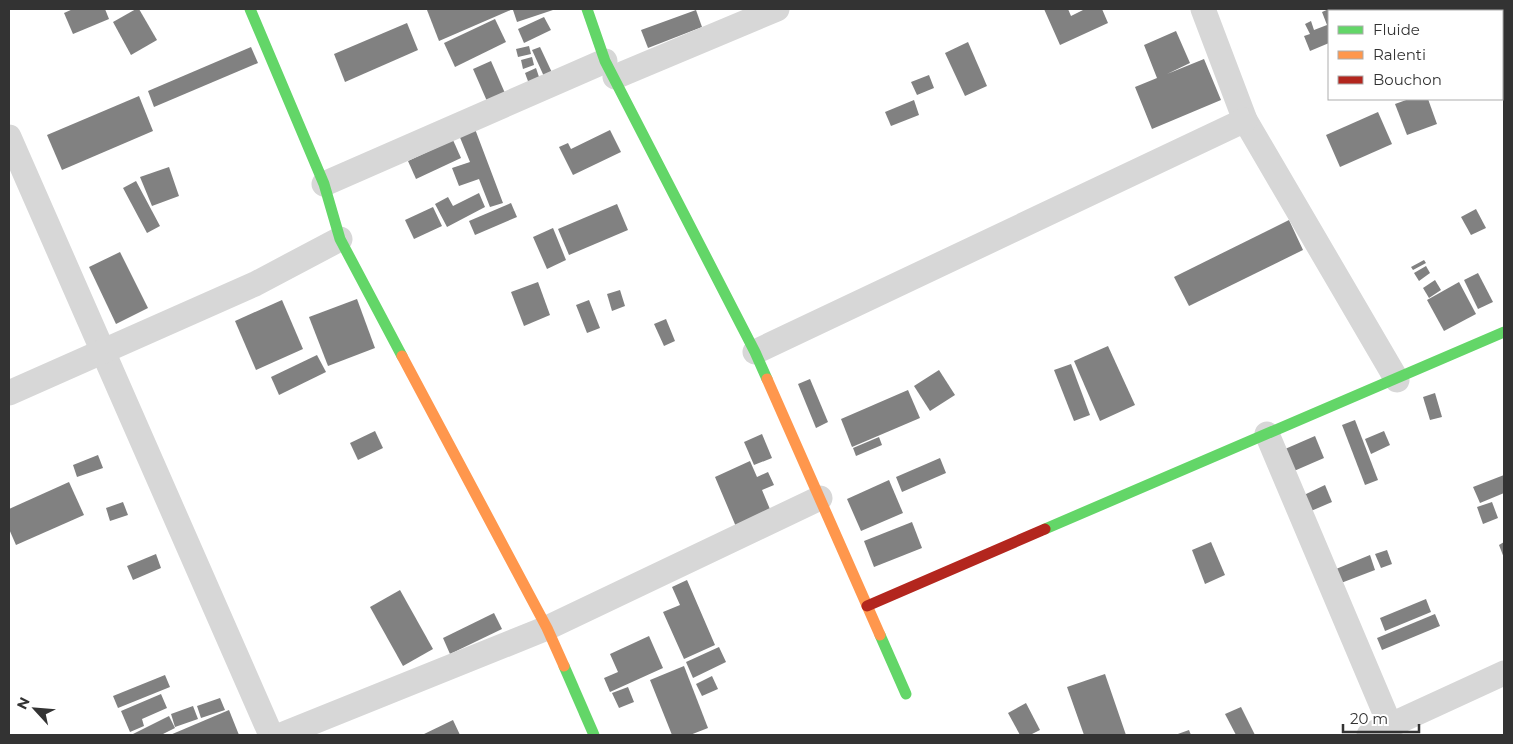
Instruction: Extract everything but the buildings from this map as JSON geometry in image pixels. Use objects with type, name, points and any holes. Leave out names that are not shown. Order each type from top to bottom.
[{"type":"street","points":[[250,9],[324,184],[340,239],[547,628],[594,735]]},
{"type":"street","points":[[587,9],[610,69],[755,352],[906,694]]},
{"type":"street","points":[[324,184],[610,69],[777,9]]},
{"type":"street","points":[[1202,9],[1245,120],[1397,380]]},
{"type":"street","points":[[755,352],[1245,120]]},
{"type":"street","points":[[9,137],[271,735]]},
{"type":"street","points":[[9,393],[255,284],[340,239]]},
{"type":"street","points":[[867,606],[988,552],[1397,380],[1504,332]]},
{"type":"street","points":[[1267,434],[1380,730],[1504,673]]},
{"type":"street","points":[[281,735],[547,628],[820,498]]},
{"type":"traffic: fast","points":[[250,9],[324,184],[340,239],[402,356]]},
{"type":"traffic: fast","points":[[587,9],[605,61],[755,352],[767,379]]},
{"type":"traffic: fast","points":[[1045,529],[1504,332]]},
{"type":"traffic: fast","points":[[880,635],[906,694]]},
{"type":"traffic: fast","points":[[564,666],[594,735]]},
{"type":"traffic: slow","points":[[402,356],[547,628],[564,666]]},
{"type":"traffic: slow","points":[[767,379],[880,635]]},
{"type":"traffic: jam","points":[[867,606],[1045,529]]}]
